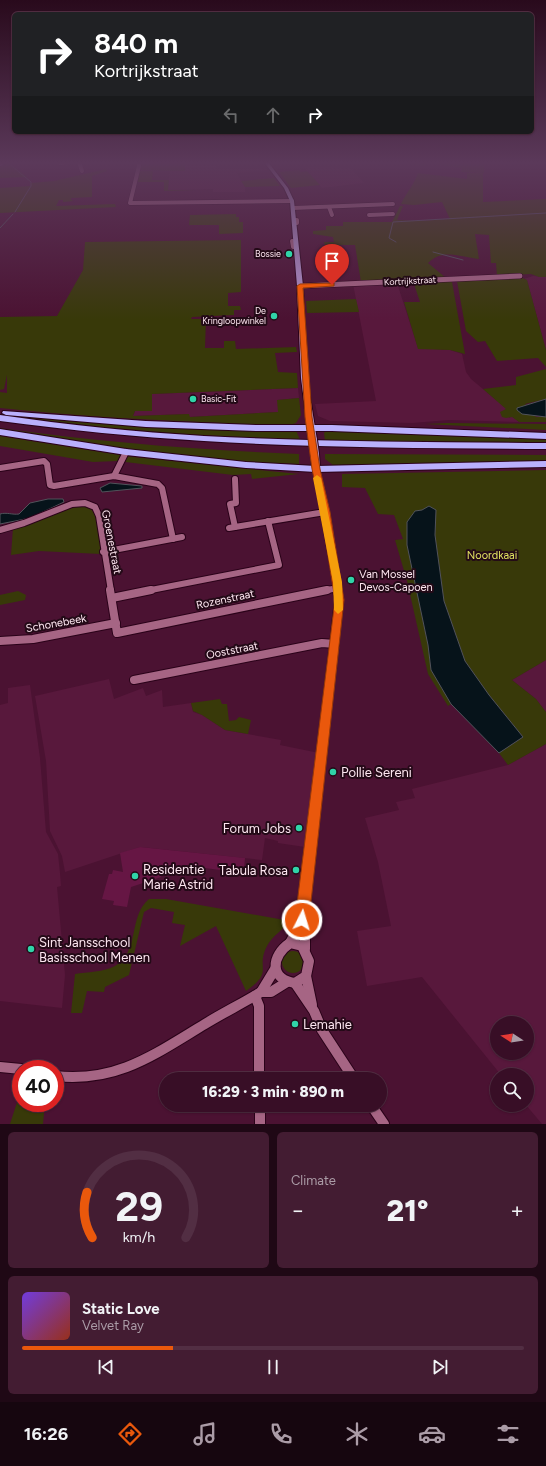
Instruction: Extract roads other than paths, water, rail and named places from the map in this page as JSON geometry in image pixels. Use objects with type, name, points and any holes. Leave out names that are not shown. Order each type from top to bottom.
[{"type":"highway","points":[[0,412],[146,424],[546,436]]},
{"type":"highway","points":[[0,418],[133,434],[252,442],[546,446]]},
{"type":"highway","points":[[0,424],[148,442],[253,448],[546,452]]},
{"type":"highway","points":[[0,432],[126,452],[246,465],[316,469],[546,464]]},
{"type":"main road","points":[[293,214],[300,286],[304,378],[316,469]]},
{"type":"street","points":[[370,220],[369,215],[382,214]]},
{"type":"street","name":"Kortrijkstraat","points":[[300,286],[520,276]]},
{"type":"street","points":[[114,476],[126,452]]},
{"type":"street","points":[[0,468],[44,461],[47,464],[50,485],[54,486],[114,476],[160,485],[173,539]]},
{"type":"street","points":[[259,1072],[258,994],[275,969],[276,956],[279,950],[290,943],[302,920],[340,600],[316,469]]},
{"type":"street","points":[[235,479],[236,503],[230,504],[232,528],[325,512]]},
{"type":"street","name":"Groenestraat","points":[[0,530],[24,523],[72,504],[85,503],[95,507],[99,516],[103,552],[117,633]]},
{"type":"street","points":[[112,598],[280,565],[268,521]]},
{"type":"street","points":[[103,552],[182,537]]},
{"type":"street","name":"Rozenstraat","points":[[117,633],[338,588]]},
{"type":"street","name":"Schonebeek","points":[[0,641],[33,639],[116,623]]},
{"type":"street","name":"Ooststraat","points":[[134,680],[322,643],[335,644]]},
{"type":"street","points":[[302,920],[305,932],[305,949],[310,964],[306,976],[314,1011],[322,1030],[349,1072]]},
{"type":"street","points":[[290,943],[298,944],[305,949]]},
{"type":"street","points":[[275,969],[280,977],[291,983],[314,1011]]},
{"type":"street","points":[[64,1078],[87,1077],[110,1073],[137,1064],[258,994],[270,992],[306,976]]},
{"type":"street","points":[[0,1067],[12,1068]]},
{"type":"street","points":[[260,1112],[260,1124]]},
{"type":"street","points":[[376,1112],[384,1124]]},
{"type":"waterway","points":[[0,228],[13,214]]},
{"type":"waterway","points":[[396,242],[389,238],[393,222],[521,214]]},
{"type":"waterway","points":[[433,252],[463,260]]},
{"type":"place","name":"Bossie","points":[[289,254]]},
{"type":"place","name":"De Kringloopwinkel","points":[[274,316]]},
{"type":"place","name":"Basic-Fit","points":[[193,399]]},
{"type":"place","name":"Van Mossel Devos-Capoen","points":[[351,580]]},
{"type":"place","name":"Pollie Sereni","points":[[333,772]]},
{"type":"place","name":"Forum Jobs","points":[[299,828]]},
{"type":"place","name":"Tabula Rosa","points":[[296,870]]},
{"type":"place","name":"Residentie Marie Astrid","points":[[135,876]]},
{"type":"place","name":"Sint Jansschool Basisschool Menen","points":[[31,949]]},
{"type":"place","name":"Lemahie","points":[[295,1024]]},
{"type":"park label","name":"Noordkaai","points":[[492,555]]}]
